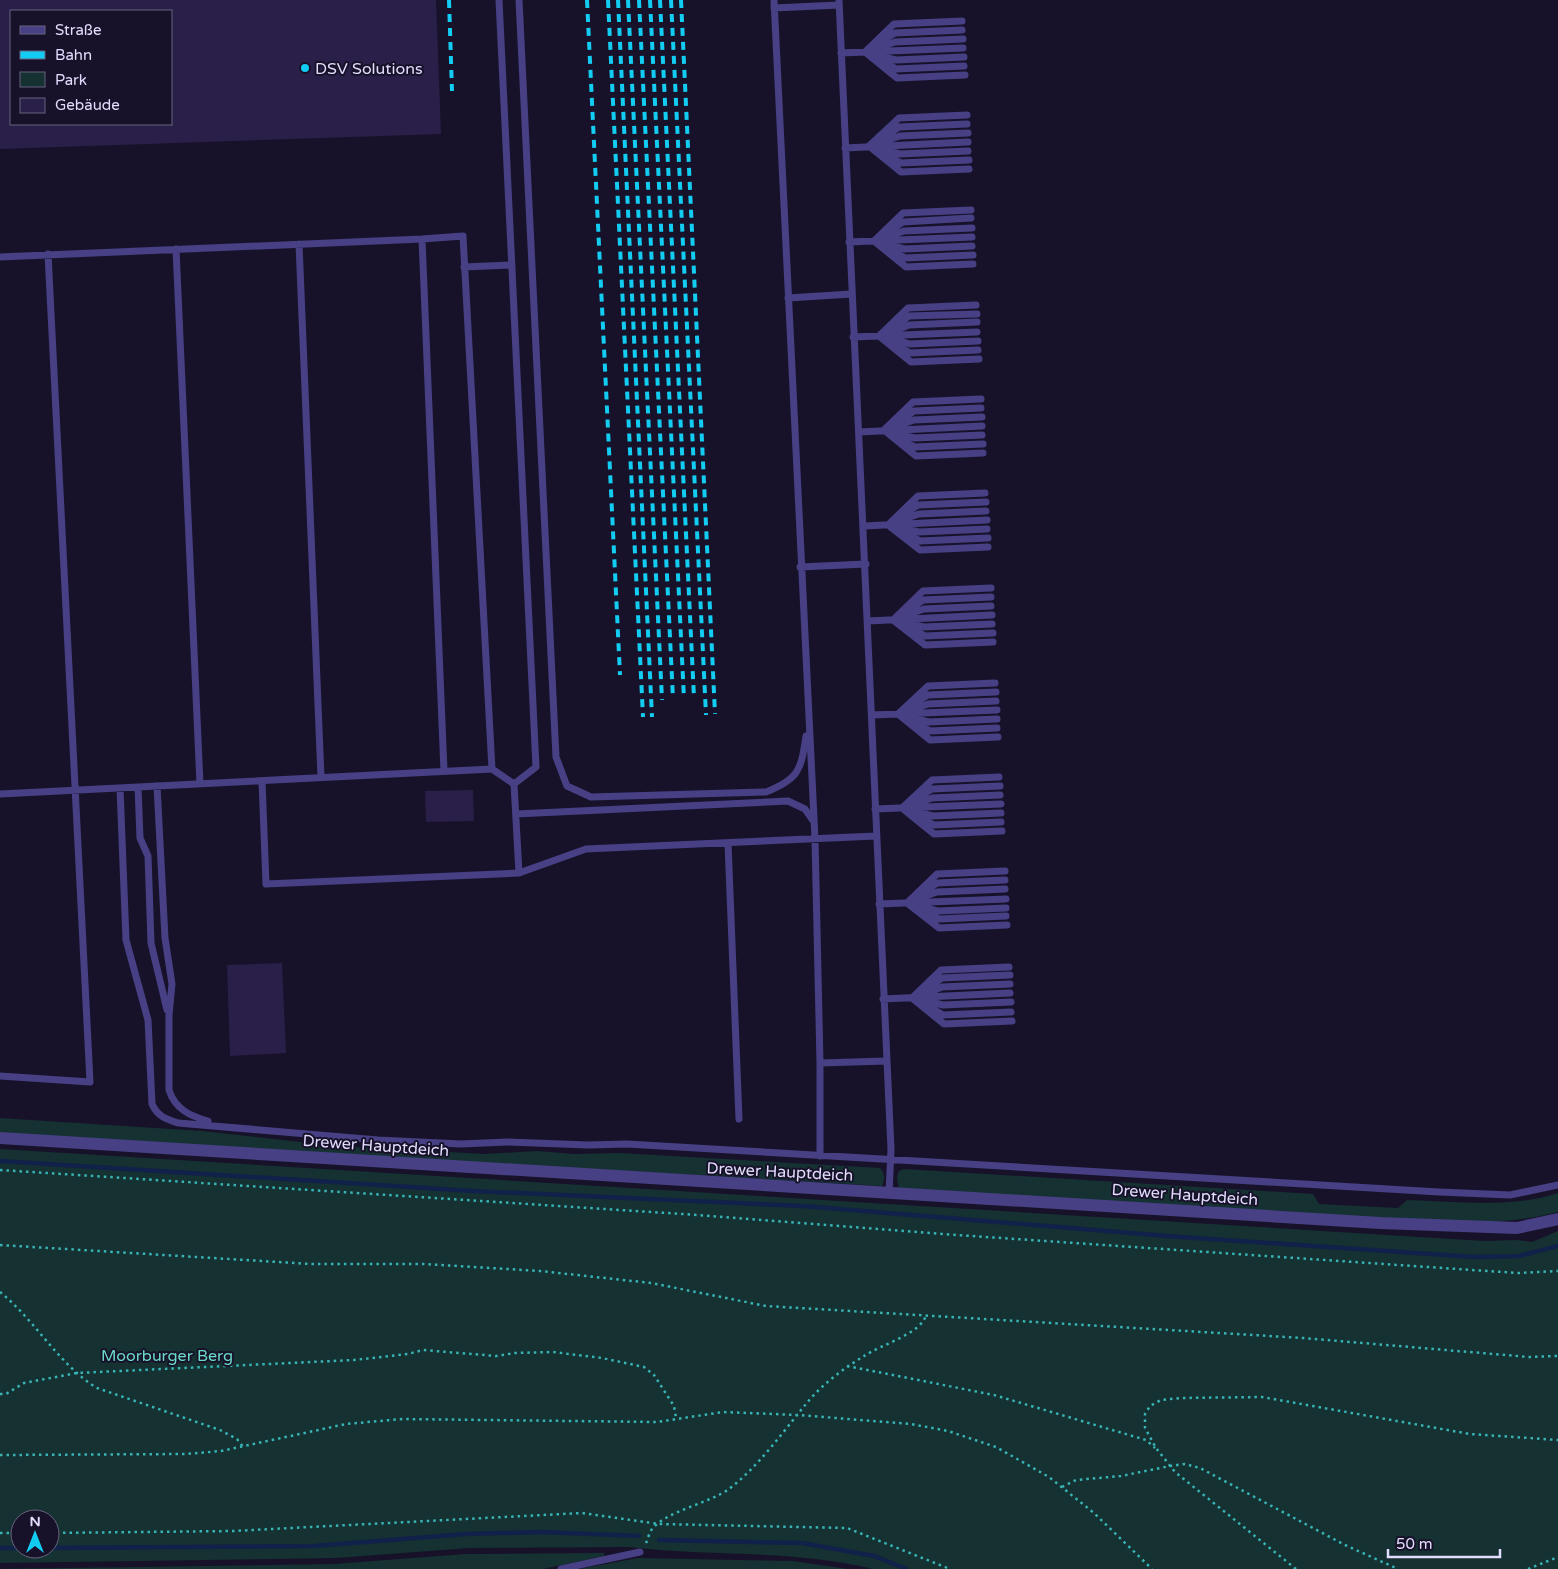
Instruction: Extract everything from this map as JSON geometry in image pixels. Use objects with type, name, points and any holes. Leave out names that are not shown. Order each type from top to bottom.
[{"type":"street","name":"Drewer Hauptdeich","points":[[0,1138],[889,1194],[1174,1209],[1380,1224],[1517,1228],[1558,1220]]},
{"type":"lane","points":[[499,0],[536,767],[514,784]]},
{"type":"lane","points":[[520,0],[556,757],[561,772],[567,786],[591,797],[766,792],[784,785],[798,771],[808,721]]},
{"type":"lane","points":[[820,1156],[815,839],[800,566],[774,4],[839,2],[853,337],[866,564],[890,1160],[889,1194]]},
{"type":"lane","points":[[865,52],[894,24],[962,21]]},
{"type":"lane","points":[[865,52],[895,33],[962,30]]},
{"type":"lane","points":[[865,52],[895,42],[963,39]]},
{"type":"lane","points":[[841,53],[963,48]]},
{"type":"lane","points":[[865,52],[896,60],[964,57]]},
{"type":"lane","points":[[865,52],[896,69],[964,66]]},
{"type":"lane","points":[[865,52],[897,78],[964,75]]},
{"type":"lane","points":[[870,146],[899,118],[967,115]]},
{"type":"lane","points":[[870,146],[899,127],[967,124]]},
{"type":"lane","points":[[870,146],[900,136],[968,133]]},
{"type":"lane","points":[[845,148],[968,142]]},
{"type":"lane","points":[[870,146],[900,154],[968,151]]},
{"type":"lane","points":[[870,146],[901,163],[969,160]]},
{"type":"lane","points":[[870,146],[901,172],[969,169]]},
{"type":"lane","points":[[874,241],[903,213],[971,210]]},
{"type":"lane","points":[[874,241],[903,222],[971,218]]},
{"type":"lane","points":[[874,241],[904,230],[972,228]]},
{"type":"lane","points":[[0,256],[463,236],[492,769]]},
{"type":"lane","points":[[849,242],[972,237]]},
{"type":"lane","points":[[422,239],[444,771]]},
{"type":"lane","points":[[874,241],[905,249],[972,246]]},
{"type":"lane","points":[[874,241],[905,258],[973,255]]},
{"type":"lane","points":[[874,241],[906,267],[973,264]]},
{"type":"lane","points":[[299,244],[321,778]]},
{"type":"lane","points":[[176,249],[200,784]]},
{"type":"lane","points":[[0,1076],[90,1082],[48,254]]},
{"type":"lane","points":[[464,267],[512,265]]},
{"type":"lane","points":[[788,298],[851,294]]},
{"type":"lane","points":[[879,336],[908,308],[976,305]]},
{"type":"lane","points":[[879,336],[909,316],[976,314]]},
{"type":"lane","points":[[879,336],[909,326],[977,322]]},
{"type":"lane","points":[[853,337],[977,332]]},
{"type":"lane","points":[[879,336],[910,344],[978,340]]},
{"type":"lane","points":[[879,336],[910,353],[978,350]]},
{"type":"lane","points":[[879,336],[911,362],[979,359]]},
{"type":"lane","points":[[884,430],[913,402],[981,399]]},
{"type":"lane","points":[[884,430],[914,411],[981,408]]},
{"type":"lane","points":[[884,430],[914,420],[982,417]]},
{"type":"lane","points":[[859,432],[982,426]]},
{"type":"lane","points":[[884,430],[915,438],[982,435]]},
{"type":"lane","points":[[884,430],[915,447],[983,444]]},
{"type":"lane","points":[[884,430],[916,456],[983,453]]},
{"type":"lane","points":[[888,525],[918,496],[986,493]]},
{"type":"lane","points":[[888,525],[918,505],[986,502]]},
{"type":"lane","points":[[888,525],[918,514],[986,511]]},
{"type":"lane","points":[[864,526],[987,520]]},
{"type":"lane","points":[[888,525],[919,532],[987,529]]},
{"type":"lane","points":[[888,525],[920,541],[988,538]]},
{"type":"lane","points":[[888,525],[920,550],[988,547]]},
{"type":"lane","points":[[800,566],[866,564]]},
{"type":"lane","points":[[893,620],[923,591],[991,588]]},
{"type":"lane","points":[[893,620],[923,600],[991,597]]},
{"type":"lane","points":[[893,620],[924,609],[991,606]]},
{"type":"lane","points":[[868,621],[992,615]]},
{"type":"lane","points":[[893,620],[924,627],[992,624]]},
{"type":"lane","points":[[893,620],[925,636],[992,633]]},
{"type":"lane","points":[[893,620],[925,645],[993,642]]},
{"type":"lane","points":[[898,714],[928,686],[995,683]]},
{"type":"lane","points":[[898,714],[928,695],[996,692]]},
{"type":"lane","points":[[898,714],[928,704],[996,701]]},
{"type":"lane","points":[[872,716],[997,710]]},
{"type":"lane","points":[[898,714],[929,722],[997,719]]},
{"type":"lane","points":[[898,714],[930,731],[998,728]]},
{"type":"lane","points":[[898,714],[930,740],[998,737]]},
{"type":"lane","points":[[0,794],[492,769],[514,784]]},
{"type":"lane","points":[[902,808],[932,780],[999,777]]},
{"type":"lane","points":[[262,781],[266,884],[519,873],[586,848],[876,836]]},
{"type":"lane","points":[[514,784],[519,873]]},
{"type":"lane","points":[[158,786],[165,938],[172,984],[169,1015],[169,1076],[172,1099],[183,1111],[220,1125]]},
{"type":"lane","points":[[902,808],[932,789],[1000,786]]},
{"type":"lane","points":[[138,787],[140,838],[148,856],[151,943],[169,1015]]},
{"type":"lane","points":[[120,788],[126,940],[148,1020],[152,1104],[156,1112],[167,1120],[424,1142],[628,1144],[1439,1192],[1510,1195],[1558,1185]]},
{"type":"lane","points":[[902,808],[932,798],[1000,795]]},
{"type":"lane","points":[[516,814],[788,801],[805,809],[814,822]]},
{"type":"lane","points":[[875,809],[1001,804]]},
{"type":"lane","points":[[902,808],[933,816],[1001,813]]},
{"type":"lane","points":[[902,808],[934,825],[1001,822]]},
{"type":"lane","points":[[902,808],[934,834],[1002,831]]},
{"type":"lane","points":[[728,843],[739,1119]]},
{"type":"lane","points":[[907,903],[937,874],[1004,871]]},
{"type":"lane","points":[[907,903],[937,884],[1005,880]]},
{"type":"lane","points":[[907,903],[937,892],[1005,890]]},
{"type":"lane","points":[[879,904],[1006,898]]},
{"type":"lane","points":[[907,903],[938,911],[1006,908]]},
{"type":"lane","points":[[907,903],[939,919],[1006,916]]},
{"type":"lane","points":[[907,903],[939,928],[1007,925]]},
{"type":"lane","points":[[912,998],[942,970],[1009,967]]},
{"type":"lane","points":[[912,998],[942,978],[1010,975]]},
{"type":"lane","points":[[912,998],[942,987],[1010,984]]},
{"type":"lane","points":[[883,999],[1010,993]]},
{"type":"lane","points":[[912,998],[943,1006],[1011,1002]]},
{"type":"lane","points":[[912,998],[943,1014],[1011,1012]]},
{"type":"lane","points":[[912,998],[944,1024],[1012,1020]]},
{"type":"lane","points":[[820,1063],[886,1061]]},
{"type":"lane","points":[[561,1569],[640,1552]]},
{"type":"path","points":[[0,1170],[698,1215],[991,1238],[1518,1273],[1558,1271]]},
{"type":"path","points":[[0,1245],[310,1264],[424,1264],[540,1271],[651,1283],[766,1306],[926,1314],[1303,1338],[1529,1357],[1558,1356]]},
{"type":"path","points":[[0,1292],[23,1311],[77,1373],[97,1388],[230,1434],[243,1447]]},
{"type":"path","points":[[640,1552],[645,1546],[653,1528],[672,1515],[729,1489],[744,1475],[806,1404],[847,1366],[917,1328],[924,1320],[926,1314]]},
{"type":"path","points":[[0,1394],[6,1394],[24,1383],[77,1373],[354,1360],[408,1354],[423,1350],[496,1356],[515,1352],[553,1352],[602,1358],[644,1367],[654,1375],[674,1406],[676,1418]]},
{"type":"path","points":[[847,1366],[994,1395],[1146,1440],[1156,1448],[1170,1466],[1296,1569]]},
{"type":"path","points":[[1156,1448],[1144,1420],[1150,1406],[1161,1400],[1222,1396],[1271,1399],[1470,1434],[1529,1440],[1558,1440]]},
{"type":"path","points":[[0,1455],[186,1454],[243,1447],[284,1436],[346,1424],[402,1419],[460,1418],[643,1423],[723,1412],[798,1415],[911,1424],[948,1431],[996,1447],[1062,1487],[1094,1513],[1152,1569]]},
{"type":"path","points":[[1062,1487],[1076,1480],[1121,1476],[1185,1464],[1200,1468],[1345,1545],[1398,1569]]},
{"type":"path","points":[[60,1533],[233,1531],[582,1513],[659,1524],[847,1528],[950,1569]]},
{"type":"path","points":[[1528,1569],[1558,1557]]},
{"type":"green space","points":[[0,1118],[202,1131],[336,1146],[485,1154],[537,1151],[574,1154],[619,1153],[880,1168],[884,1174],[884,1179],[882,1186],[0,1134]]},
{"type":"green space","name":"Moorburger Berg","points":[[0,1149],[1484,1241],[1517,1240],[1532,1242],[1558,1231],[1558,1569],[873,1569],[842,1563],[781,1556],[629,1547],[469,1548],[336,1558],[0,1563]]},
{"type":"green space","points":[[904,1169],[1313,1194],[1319,1204],[1398,1208],[1407,1200],[1502,1203],[1540,1198],[1558,1193],[1558,1212],[1502,1221],[1446,1222],[899,1190],[897,1177],[899,1171]]},
{"type":"green space","points":[[604,1553],[604,1556],[543,1569],[0,1569],[334,1564],[466,1554]]},
{"type":"green space","points":[[638,1558],[793,1561],[848,1569],[579,1569]]},
{"type":"building","name":"DSV Solutions","points":[[0,0],[436,0],[441,134],[0,149]]},
{"type":"building","points":[[473,790],[474,821],[426,822],[425,791]]},
{"type":"building","points":[[282,963],[286,1053],[230,1056],[227,965]]},
{"type":"waterway","points":[[0,1161],[473,1191],[803,1206],[1167,1236],[1474,1257],[1519,1256],[1558,1246]]},
{"type":"waterway","points":[[60,1548],[314,1546],[466,1534],[542,1532],[639,1536]]},
{"type":"waterway","points":[[659,1540],[802,1543],[874,1556],[907,1569]]},
{"type":"waterway","points":[[0,1548],[10,1548]]},
{"type":"railway","points":[[449,0],[452,91]]},
{"type":"railway","points":[[587,0],[620,675]]},
{"type":"railway","points":[[608,0],[643,717]]},
{"type":"railway","points":[[618,0],[652,717]]},
{"type":"railway","points":[[628,0],[662,700]]},
{"type":"railway","points":[[639,0],[673,699]]},
{"type":"railway","points":[[650,0],[684,699]]},
{"type":"railway","points":[[660,0],[694,698]]},
{"type":"railway","points":[[671,0],[706,715]]},
{"type":"railway","points":[[681,0],[715,714]]},
{"type":"place","name":"DSV Solutions","points":[[305,68]]}]
